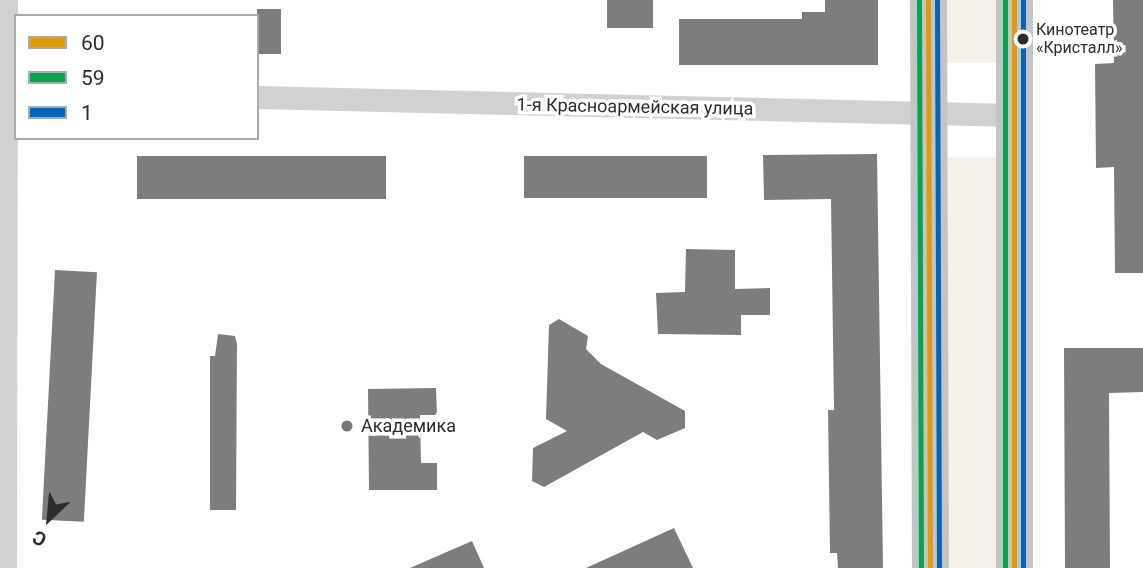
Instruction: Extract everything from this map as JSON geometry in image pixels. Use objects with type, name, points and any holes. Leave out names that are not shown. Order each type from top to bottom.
[{"type":"main road","points":[[928,0],[930,568]]},
{"type":"main road","points":[[1014,0],[1014,568]]},
{"type":"street","points":[[5,568],[6,0]]},
{"type":"street","name":"1-я Красноармейская улица","points":[[259,97],[928,116],[1013,115]]},
{"type":"shaded area","points":[[947,0],[998,0],[998,63],[947,63]]},
{"type":"shaded area","points":[[948,157],[998,157],[998,568],[948,568]]},
{"type":"building","points":[[607,0],[653,0],[653,28],[607,28]]},
{"type":"building","points":[[825,0],[878,0],[878,65],[679,65],[679,19],[802,19],[802,12],[825,12]]},
{"type":"building","points":[[1113,0],[1143,0],[1143,273],[1115,273],[1114,167],[1096,168],[1095,64],[1114,63]]},
{"type":"building","points":[[257,9],[281,9],[281,54],[259,54]]},
{"type":"building","points":[[877,154],[883,568],[838,568],[837,553],[830,553],[828,410],[834,410],[831,199],[764,200],[763,155]]},
{"type":"building","points":[[137,156],[386,156],[386,199],[137,199]]},
{"type":"building","points":[[524,156],[707,156],[707,198],[524,198]]},
{"type":"building","points":[[686,249],[735,250],[735,289],[770,288],[770,315],[741,315],[741,335],[658,334],[656,293],[685,292]]},
{"type":"building","points":[[55,270],[97,272],[84,522],[42,520]]},
{"type":"building","points":[[559,319],[588,336],[586,349],[601,364],[685,411],[685,428],[657,440],[643,432],[544,487],[532,481],[533,448],[567,431],[546,419],[549,325]]},
{"type":"building","points":[[218,334],[235,336],[237,344],[236,510],[210,510],[210,356],[215,356]]},
{"type":"building","points":[[1064,348],[1143,348],[1143,392],[1109,393],[1110,568],[1065,568]]},
{"type":"building","points":[[436,388],[437,415],[420,415],[421,463],[437,463],[437,490],[369,490],[368,389]]},
{"type":"building","points":[[674,528],[693,568],[586,568]]},
{"type":"building","points":[[472,541],[484,568],[410,568]]},
{"type":"transit line","name":"59","points":[[919,0],[921,568]]},
{"type":"transit line","name":"60","points":[[928,0],[930,568]]},
{"type":"transit line","name":"1","points":[[937,0],[939,568]]},
{"type":"transit line","name":"59","points":[[1005,0],[1005,568]]},
{"type":"transit line","name":"60","points":[[1014,0],[1014,568]]},
{"type":"transit line","name":"1","points":[[1023,0],[1023,568]]},
{"type":"place","name":"Кинотеатр «Кристалл»","points":[[1023,39]]},
{"type":"place","name":"Академика","points":[[347,426]]}]
